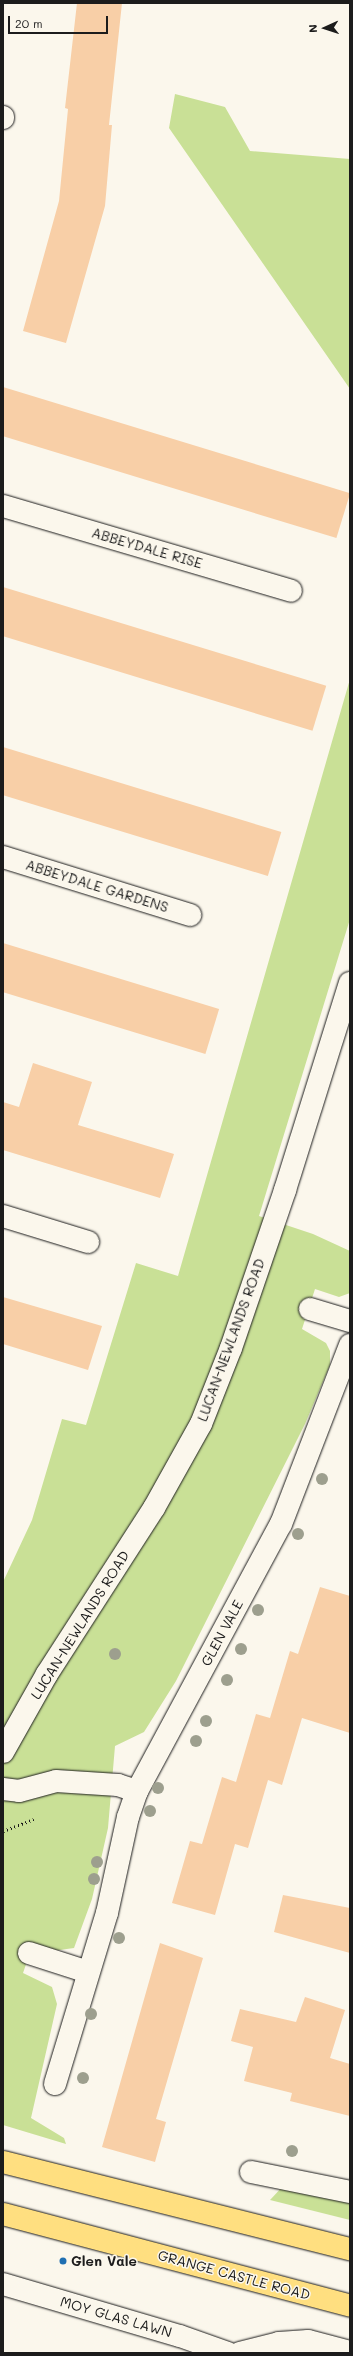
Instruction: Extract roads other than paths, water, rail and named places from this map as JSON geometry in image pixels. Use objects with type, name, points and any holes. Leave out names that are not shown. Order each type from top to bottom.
[{"type":"main road","points":[[3,2162],[350,2249]]},
{"type":"main road","name":"GRANGE CASTLE ROAD","points":[[3,2214],[350,2306]]},
{"type":"street","name":"ABBEYDALE RISE","points":[[3,506],[291,591]]},
{"type":"street","name":"ABBEYDALE GARDENS","points":[[3,856],[190,915]]},
{"type":"street","name":"LUCAN-NEWLANDS ROAD","points":[[3,1752],[47,1674],[154,1508],[201,1424],[231,1348],[285,1190],[350,983]]},
{"type":"street","points":[[3,1216],[88,1242]]},
{"type":"street","points":[[310,1309],[350,1321]]},
{"type":"street","name":"GLEN VALE","points":[[55,2084],[107,1913],[128,1817],[137,1791],[280,1524],[350,1345]]},
{"type":"street","points":[[3,1789],[19,1791],[56,1781],[118,1785],[137,1791]]},
{"type":"street","points":[[29,1953],[88,1972]]},
{"type":"street","points":[[251,2172],[350,2192]]},
{"type":"street","name":"MOY GLAS LAWN","points":[[3,2284],[180,2336],[228,2353]]},
{"type":"street","points":[[240,2353],[279,2343],[308,2341],[350,2352]]},
{"type":"place","name":"Glen Vale","points":[[63,2261]]}]
